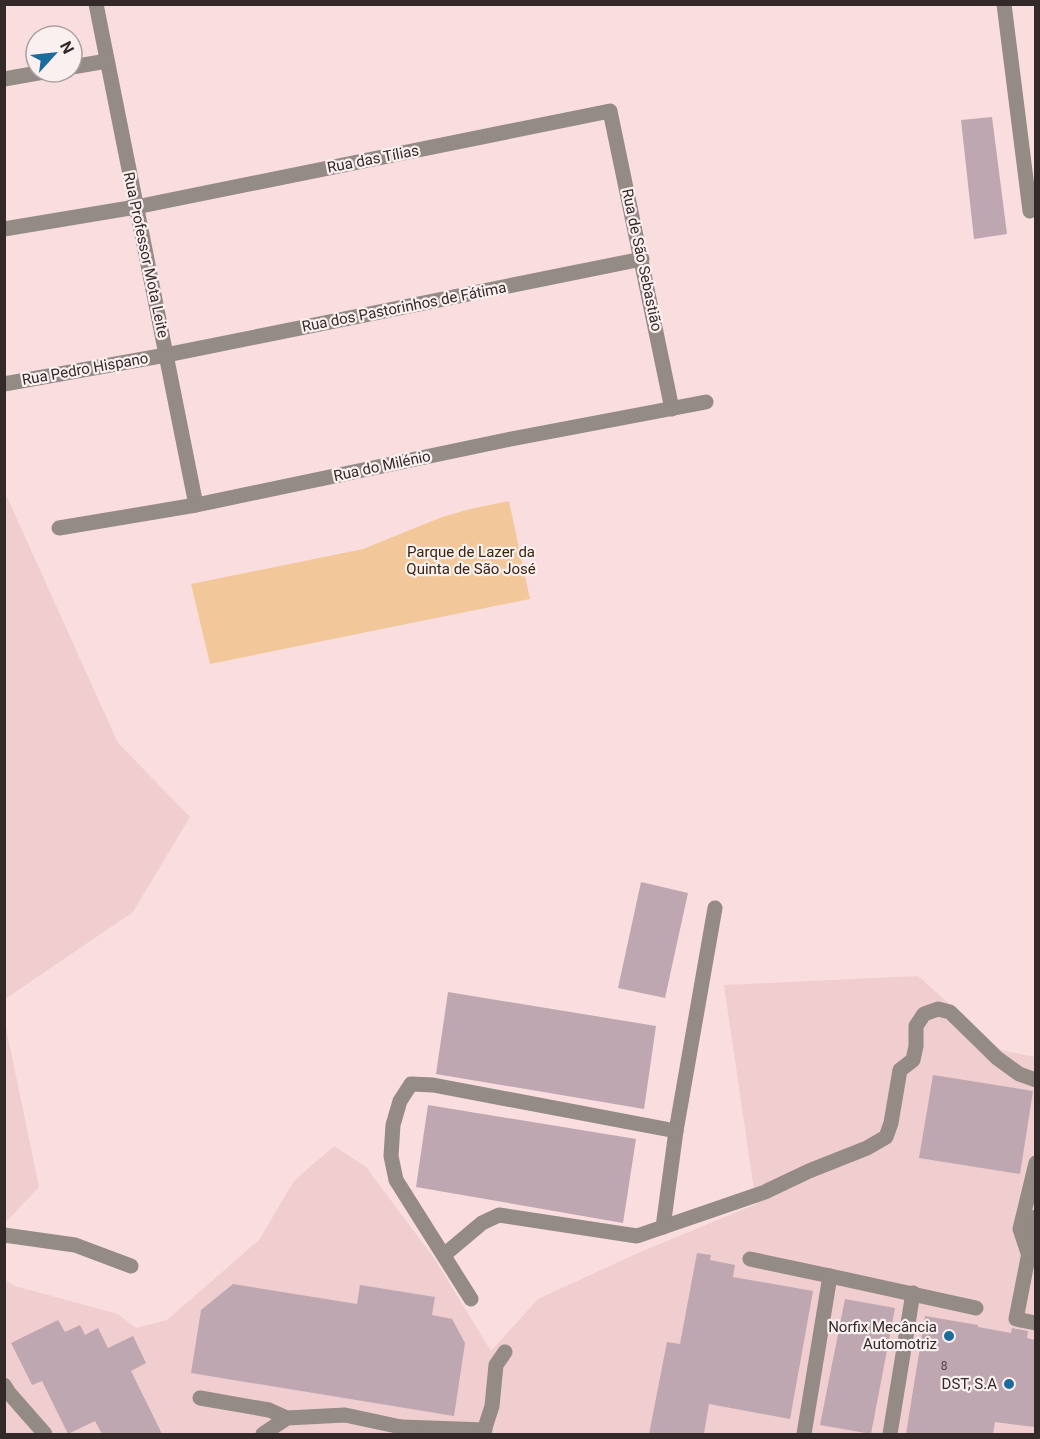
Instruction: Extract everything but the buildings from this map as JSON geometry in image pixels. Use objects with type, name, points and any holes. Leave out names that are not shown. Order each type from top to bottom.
[{"type":"street","name":"Rua Professor Mota Leite","points":[[96,4],[196,505]]},
{"type":"street","points":[[1005,4],[1030,211]]},
{"type":"street","points":[[84,65],[106,61]]},
{"type":"street","points":[[4,79],[24,76]]},
{"type":"street","name":"Rua das Tílias","points":[[4,229],[136,207],[610,111]]},
{"type":"street","name":"Rua de São Sebastião","points":[[610,111],[672,409]]},
{"type":"street","name":"Rua dos Pastorinhos de Fátima","points":[[166,355],[642,259]]},
{"type":"street","name":"Rua Pedro Hispano","points":[[4,384],[166,355]]},
{"type":"street","name":"Rua do Milénio","points":[[58,528],[196,505],[511,439],[706,402]]},
{"type":"street","points":[[663,1227],[676,1131],[715,908]]},
{"type":"street","points":[[444,1255],[482,1223],[499,1215],[637,1236],[765,1192],[867,1148],[886,1137],[891,1123],[900,1070],[912,1060],[916,1046],[916,1026],[924,1014],[938,1009],[950,1012],[997,1058],[1035,1080]]},
{"type":"street","points":[[471,1299],[396,1180],[391,1156],[393,1125],[400,1101],[411,1084],[433,1085],[676,1131]]},
{"type":"street","points":[[1029,1253],[1020,1229],[1035,1163]]},
{"type":"street","points":[[1035,1217],[1016,1319],[1035,1323]]},
{"type":"street","points":[[4,1235],[75,1245],[131,1266]]},
{"type":"street","points":[[750,1259],[976,1308]]},
{"type":"street","points":[[804,1434],[830,1276]]},
{"type":"street","points":[[890,1434],[913,1293]]},
{"type":"street","points":[[200,1398],[269,1410],[287,1418],[345,1415],[406,1431],[484,1432],[492,1406],[496,1365],[505,1352]]},
{"type":"street","points":[[4,1385],[45,1434]]},
{"type":"street","points":[[263,1434],[287,1418]]},
{"type":"shaded area","points":[[7,497],[118,743],[190,817],[133,912],[5,999],[4,498]]},
{"type":"shaded area","points":[[918,976],[1001,1050],[1035,1057],[1035,1434],[5,1434],[4,1279],[15,1286],[118,1314],[136,1328],[167,1320],[259,1240],[294,1181],[334,1146],[366,1167],[434,1258],[491,1351],[538,1299],[638,1253],[756,1204],[724,985]]},
{"type":"shaded area","points":[[5,1023],[39,1187],[4,1223]]},
{"type":"green space","name":"Parque de Lazer da Quinta de São José","points":[[509,501],[530,599],[210,664],[191,584],[363,549],[442,517]]},
{"type":"place","name":"Norfix Mecância Automotriz","points":[[949,1336]]},
{"type":"place","name":"DST, S.A","points":[[1009,1384]]}]
